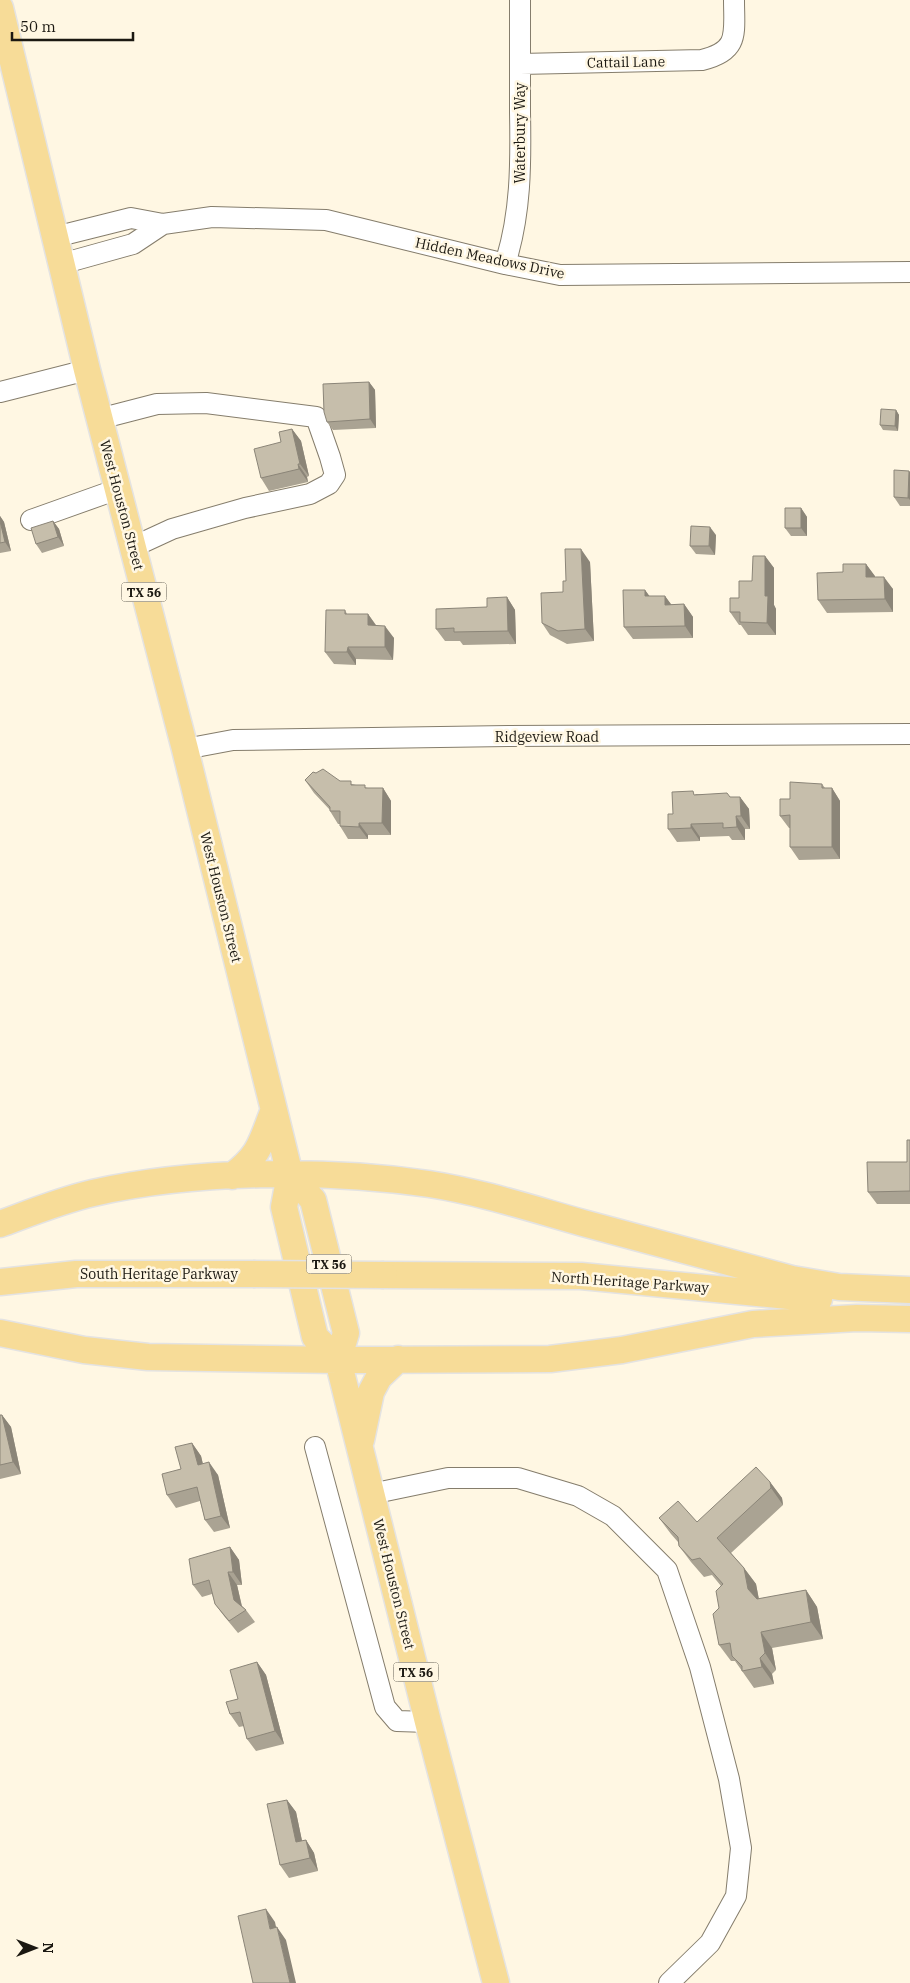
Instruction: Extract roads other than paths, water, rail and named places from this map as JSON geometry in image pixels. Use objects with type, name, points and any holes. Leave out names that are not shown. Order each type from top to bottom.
[{"type":"main road","name":"West Houston Street","points":[[0,8],[86,370],[185,748],[290,1175],[284,1207],[315,1337],[338,1360],[428,1722],[496,1983]]},
{"type":"main road","points":[[232,1176],[248,1164],[258,1150],[273,1112]]},
{"type":"main road","points":[[0,1224],[92,1194],[168,1180],[290,1175],[367,1178],[430,1185],[502,1200],[792,1279],[839,1287],[910,1290]]},
{"type":"main road","name":"South Heritage Parkway","points":[[0,1282],[76,1274],[319,1274]]},
{"type":"main road","name":"North Heritage Parkway","points":[[319,1274],[581,1276],[857,1302],[910,1304]]},
{"type":"main road","points":[[0,1333],[84,1350],[148,1357],[338,1360],[550,1360],[622,1350],[753,1324],[857,1318],[910,1319]]},
{"type":"main road","points":[[359,1446],[371,1392],[379,1376],[398,1359]]},
{"type":"street","name":"Waterbury Way","points":[[505,264],[513,239],[520,191],[520,0]]},
{"type":"street","name":"Cattail Lane","points":[[520,64],[702,60],[715,57],[728,47],[733,38],[734,0]]},
{"type":"street","name":"Hidden Meadows Drive","points":[[55,237],[131,218],[163,224],[212,217],[326,220],[505,264],[560,275],[910,272]]},
{"type":"street","name":"Hidden Meadows Drive","points":[[61,264],[133,244],[163,224]]},
{"type":"street","points":[[0,392],[86,370]]},
{"type":"street","points":[[99,419],[157,404],[206,402],[316,417],[335,475],[329,484],[310,494],[245,508],[172,529],[133,546]]},
{"type":"street","points":[[31,520],[118,489]]},
{"type":"street","name":"Ridgeview Road","points":[[185,748],[233,740],[910,734]]},
{"type":"street","points":[[315,1447],[385,1707],[397,1721],[428,1722]]},
{"type":"street","points":[[371,1494],[448,1478],[518,1478],[578,1496],[613,1516],[667,1570],[700,1667],[729,1778],[741,1848],[736,1896],[710,1943],[669,1983]]}]
